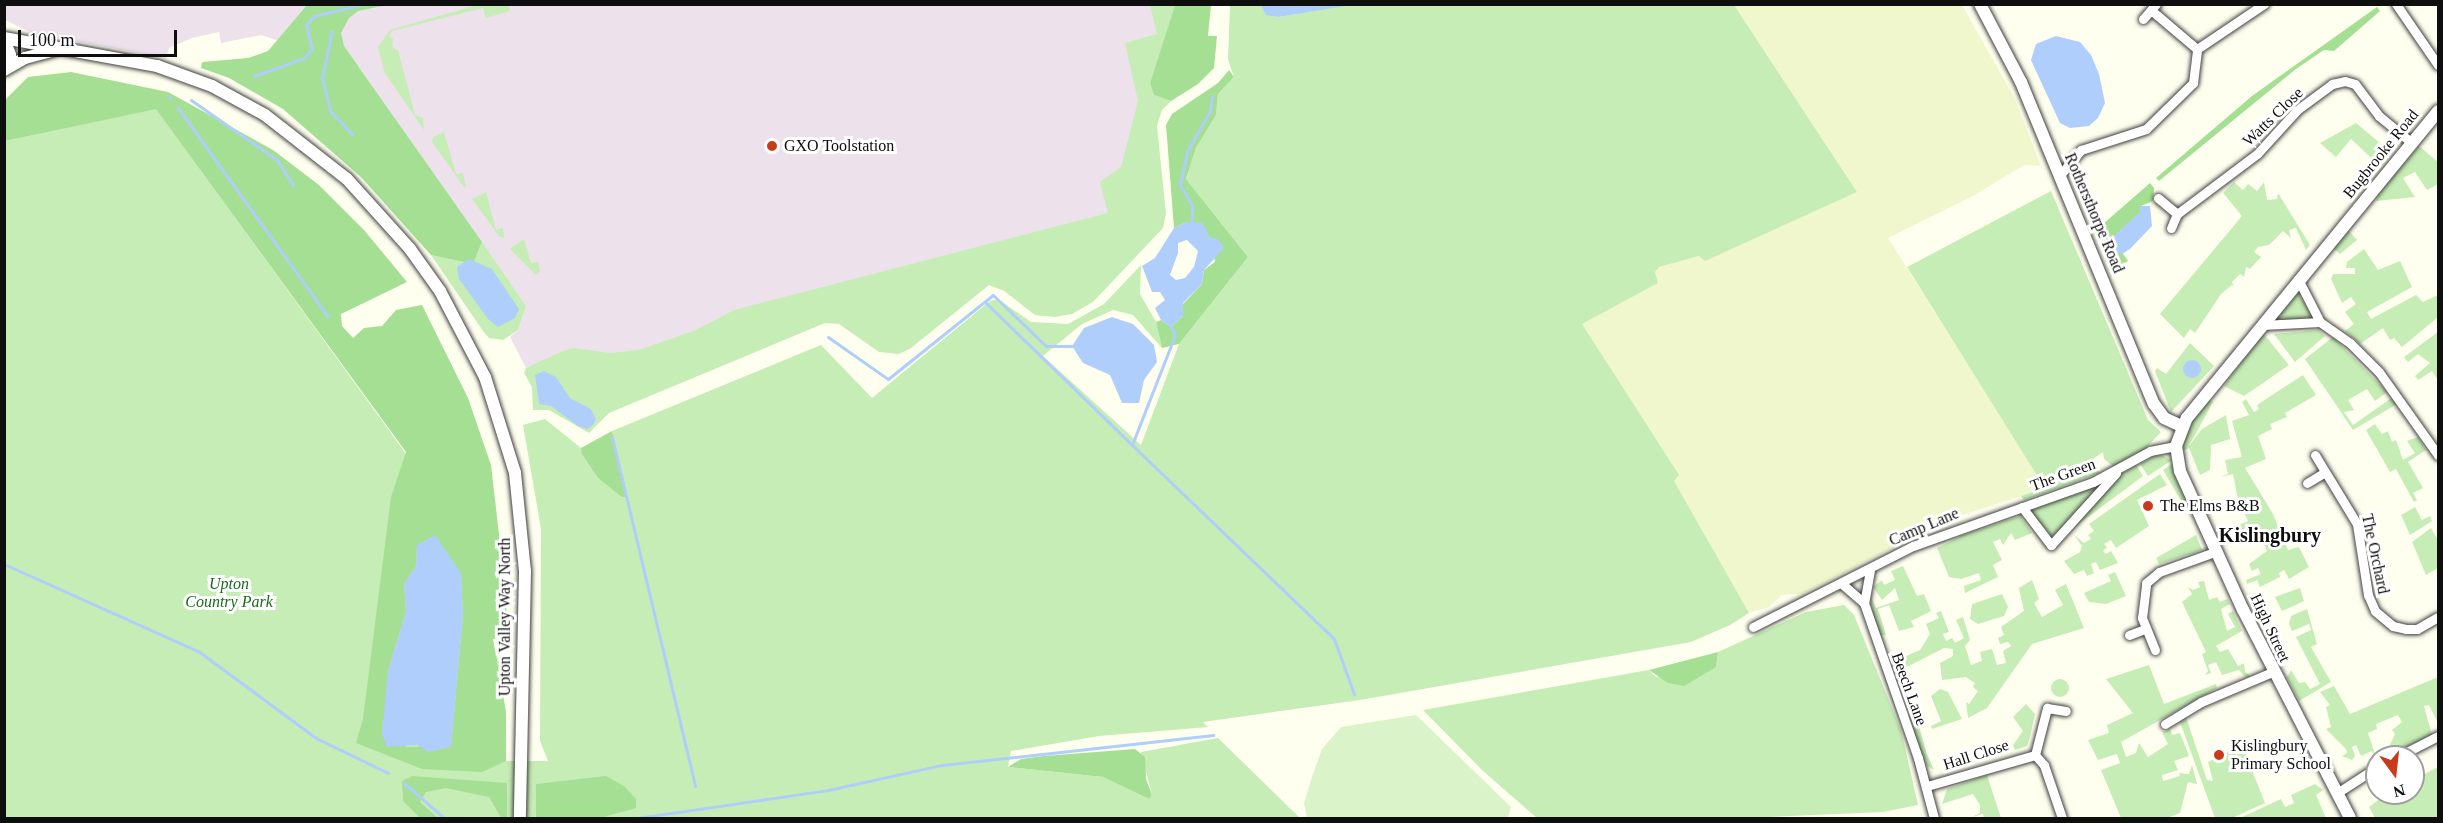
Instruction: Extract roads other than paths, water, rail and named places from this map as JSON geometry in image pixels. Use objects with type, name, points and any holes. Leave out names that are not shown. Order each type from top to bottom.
[{"type":"street","name":"Rothersthorpe Road","points":[[1980,4],[2021,82],[2154,404],[2164,418],[2181,426]]},
{"type":"street","points":[[2060,175],[2081,150],[2146,129],[2171,108],[2193,83],[2197,49],[2264,4]]},
{"type":"street","points":[[2396,4],[2439,65]]},
{"type":"street","points":[[2143,19],[2154,7],[2197,49]]},
{"type":"street","points":[[4,38],[10,55],[4,70]]},
{"type":"street","name":"Upton Valley Way North","points":[[4,38],[56,50],[157,66],[212,86],[265,115],[314,150],[375,208],[410,249],[460,324],[485,376],[507,441],[521,527],[525,571],[520,819]]},
{"type":"street","name":"Upton Valley Way North","points":[[4,70],[25,58],[56,50]]},
{"type":"street","name":"Watts Close","points":[[2171,228],[2177,214],[2257,154],[2297,110],[2332,84],[2345,81],[2355,84],[2379,116],[2412,143]]},
{"type":"street","name":"Bugbrooke Road","points":[[2298,279],[2439,111]]},
{"type":"street","points":[[2158,198],[2177,214]]},
{"type":"street","points":[[2176,446],[2181,426],[2298,279],[2320,322],[2350,343],[2379,372],[2439,455]]},
{"type":"street","points":[[2262,325],[2320,322]]},
{"type":"street","points":[[2428,438],[2439,432]]},
{"type":"street","name":"The Green","points":[[2117,471],[2051,545],[2022,507],[2117,471],[2150,451],[2176,446]]},
{"type":"street","name":"High Street","points":[[2176,446],[2180,471],[2272,672],[2350,819]]},
{"type":"street","name":"The Orchard","points":[[2315,455],[2357,524],[2368,595],[2375,611],[2393,626],[2406,629],[2418,629],[2439,617]]},
{"type":"street","points":[[2307,483],[2325,472]]},
{"type":"street","name":"Camp Lane","points":[[1753,627],[1927,540],[2022,507]]},
{"type":"street","points":[[2155,650],[2145,629],[2142,602],[2150,578],[2217,551]]},
{"type":"street","name":"Beech Lane","points":[[1870,570],[1864,603],[1927,786],[1934,819]]},
{"type":"street","points":[[1841,583],[1864,603]]},
{"type":"street","points":[[2129,635],[2145,629]]},
{"type":"street","points":[[2165,724],[2201,702],[2272,672]]},
{"type":"street","name":"Hall Close","points":[[2035,755],[2047,708],[2067,711]]},
{"type":"street","points":[[2421,745],[2439,736]]},
{"type":"street","name":"Hall Close","points":[[1927,786],[2035,755]]},
{"type":"street","name":"Hall Close","points":[[2035,755],[2044,765],[2062,819]]},
{"type":"street","points":[[2337,793],[2365,775]]},
{"type":"water","points":[[1261,4],[1351,5],[1279,17],[1266,15]]},
{"type":"water","points":[[2056,36],[2080,42],[2091,55],[2099,74],[2105,103],[2098,118],[2089,126],[2070,128],[2060,123],[2031,60],[2036,44]]},
{"type":"water","points":[[2141,206],[2150,206],[2152,226],[2130,249],[2122,254],[2117,252],[2112,238],[2139,213]]},
{"type":"water","points":[[1187,222],[1203,223],[1210,238],[1218,239],[1224,248],[1204,270],[1202,284],[1183,303],[1183,316],[1171,327],[1161,320],[1155,308],[1165,300],[1160,292],[1152,292],[1142,266],[1155,258],[1174,228]],"holes":[[[1187,240],[1198,251],[1194,267],[1185,278],[1176,280],[1170,275],[1178,253],[1178,243]]]},
{"type":"water","points":[[469,259],[492,269],[519,309],[515,318],[498,327],[488,319],[459,279],[457,267]]},
{"type":"water","points":[[1112,317],[1133,324],[1154,345],[1157,362],[1144,380],[1139,403],[1122,403],[1110,375],[1083,363],[1072,346],[1084,328]]},
{"type":"water","points":[[2192,360],[2198,363],[2201,369],[2198,375],[2192,378],[2186,375],[2183,369],[2186,363]]},
{"type":"water","points":[[544,371],[556,377],[570,398],[591,409],[596,420],[593,425],[587,429],[578,426],[551,406],[539,404],[535,375]]},
{"type":"water","points":[[435,535],[461,573],[463,615],[451,747],[428,752],[417,745],[387,747],[382,734],[388,671],[406,611],[404,584],[416,566],[417,545]]},
{"type":"waterway","points":[[254,76],[304,58],[312,49],[306,25],[314,16],[364,4]]},
{"type":"waterway","points":[[332,31],[322,78],[330,111],[352,134]]},
{"type":"waterway","points":[[1192,222],[1192,205],[1180,185],[1187,151],[1210,111],[1212,96]]},
{"type":"waterway","points":[[191,100],[277,160],[293,185]]},
{"type":"waterway","points":[[178,108],[328,317]]},
{"type":"waterway","points":[[828,337],[888,379],[993,295],[1046,346],[1072,346]]},
{"type":"waterway","points":[[985,302],[1132,445]]},
{"type":"waterway","points":[[1171,327],[1175,335],[1132,445],[1334,639],[1354,694]]},
{"type":"waterway","points":[[612,437],[695,786]]},
{"type":"waterway","points":[[4,564],[198,651],[316,738],[388,773]]},
{"type":"waterway","points":[[637,818],[828,790],[942,765],[1213,735]]},
{"type":"waterway","points":[[404,783],[444,818]]},
{"type":"place","name":"GXO Toolstation","points":[[772,146]]},
{"type":"place","name":"The Elms B&B","points":[[2148,506]]},
{"type":"place","name":"Kislingbury Primary School","points":[[2219,755]]},
{"type":"district","name":"Kislingbury","points":[[2270,535]]},
{"type":"park label","name":"Upton Country Park","points":[[229,593]]}]
